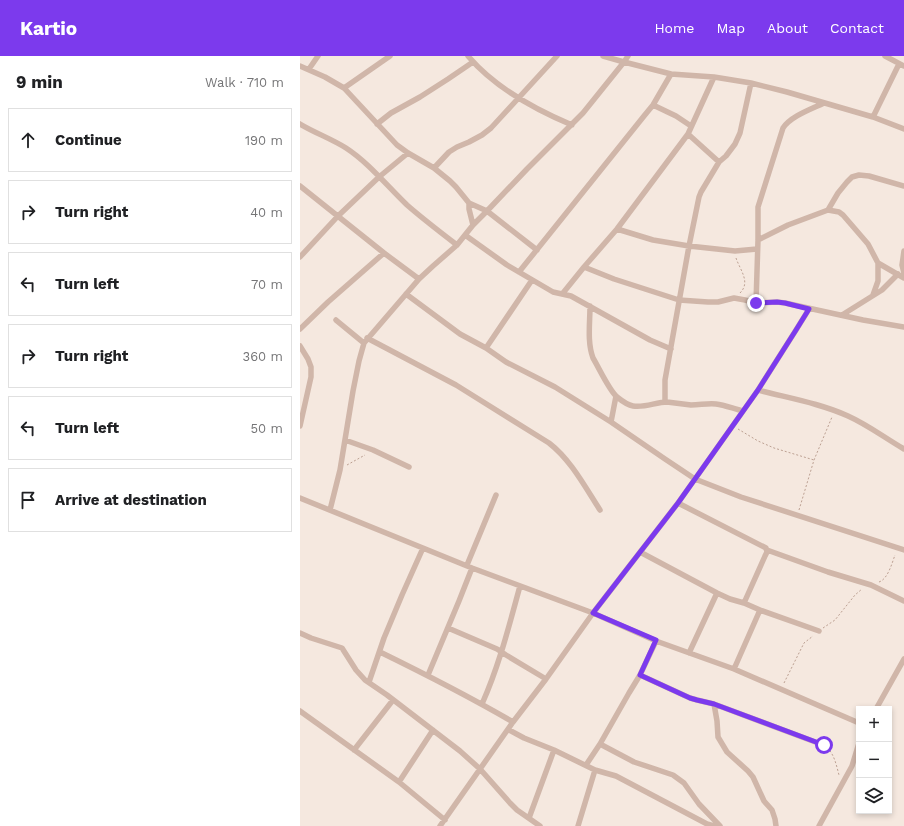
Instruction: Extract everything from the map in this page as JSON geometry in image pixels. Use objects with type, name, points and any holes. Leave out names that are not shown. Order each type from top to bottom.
[{"type":"street","points":[[309,69],[318,56]]},
{"type":"street","points":[[344,88],[390,56]]},
{"type":"street","points":[[468,56],[493,80],[519,98],[572,125]]},
{"type":"street","points":[[434,168],[449,152],[482,135],[491,128],[558,56]]},
{"type":"street","points":[[603,56],[671,74],[714,77],[751,83],[873,117],[904,129]]},
{"type":"street","points":[[330,510],[340,470],[359,361],[365,341],[419,279],[457,245],[527,169],[572,125],[628,56]]},
{"type":"street","points":[[873,117],[902,65],[885,56]]},
{"type":"street","points":[[376,124],[391,113],[448,80],[473,62]]},
{"type":"street","points":[[300,66],[336,82],[344,88],[397,145],[434,168],[456,187],[469,203],[487,211],[537,250]]},
{"type":"street","points":[[519,272],[634,130],[652,105],[671,74]]},
{"type":"street","points":[[563,294],[617,229],[688,134],[714,77]]},
{"type":"street","points":[[665,402],[665,380],[688,246],[699,197],[719,162],[726,156],[735,144],[740,133],[751,83]]},
{"type":"street","points":[[756,303],[758,207],[784,128],[788,122],[796,117],[824,103]]},
{"type":"street","points":[[652,105],[676,116],[691,126]]},
{"type":"street","points":[[300,124],[346,148],[366,164],[417,213],[457,245]]},
{"type":"street","points":[[688,134],[719,162]]},
{"type":"street","points":[[300,257],[338,216],[379,177],[408,153]]},
{"type":"street","points":[[828,210],[838,193],[852,177],[859,175],[869,176],[904,186]]},
{"type":"street","points":[[300,187],[419,279]]},
{"type":"street","points":[[469,203],[469,209],[474,225]]},
{"type":"street","points":[[758,240],[788,225],[828,210],[839,212],[868,244],[878,263],[878,281],[873,295]]},
{"type":"street","points":[[617,229],[653,240],[688,246],[735,251],[758,249]]},
{"type":"street","points":[[466,235],[494,256],[553,292],[571,296],[650,340],[671,349]]},
{"type":"street","points":[[842,315],[882,290],[901,274],[904,251]]},
{"type":"street","points":[[300,330],[328,302],[384,253]]},
{"type":"street","points":[[878,263],[901,274],[904,278]]},
{"type":"street","points":[[584,267],[629,284],[679,300],[718,302],[734,298],[756,303],[777,302],[904,327]]},
{"type":"street","points":[[486,348],[532,280]]},
{"type":"street","points":[[406,294],[460,334],[486,348],[506,362],[554,387],[611,422],[695,479],[740,498],[904,550]]},
{"type":"street","points":[[590,306],[591,354],[611,390],[616,396],[634,406],[648,406],[665,402],[692,405],[716,404],[743,411]]},
{"type":"street","points":[[440,826],[513,722],[593,613],[678,503],[758,390],[809,309]]},
{"type":"street","points":[[336,320],[365,341],[456,385],[552,446],[572,467],[600,510]]},
{"type":"street","points":[[300,346],[311,367],[311,377],[300,426]]},
{"type":"street","points":[[758,390],[818,405],[835,411],[871,428],[904,449]]},
{"type":"street","points":[[611,422],[616,396]]},
{"type":"street","points":[[345,440],[373,450],[409,467]]},
{"type":"street","points":[[428,675],[448,628],[469,566],[496,495]]},
{"type":"street","points":[[300,498],[423,548],[593,613],[656,640],[734,669],[856,722]]},
{"type":"street","points":[[678,503],[764,547],[766,550],[870,585],[904,601]]},
{"type":"street","points":[[369,682],[384,638],[423,548]]},
{"type":"street","points":[[744,603],[765,556],[766,550]]},
{"type":"street","points":[[640,552],[730,599],[819,631]]},
{"type":"street","points":[[482,704],[491,684],[502,652],[520,586]]},
{"type":"street","points":[[689,653],[717,593]]},
{"type":"street","points":[[734,669],[760,610]]},
{"type":"street","points":[[448,628],[494,647],[546,679]]},
{"type":"street","points":[[300,633],[342,648],[356,670],[369,682],[460,751],[480,769],[510,803],[540,826]]},
{"type":"street","points":[[586,766],[640,675],[656,640]]},
{"type":"street","points":[[380,652],[428,675],[513,722]]},
{"type":"street","points":[[878,706],[904,659]]},
{"type":"street","points":[[640,675],[690,698],[714,704],[818,743]]},
{"type":"street","points":[[354,750],[393,700]]},
{"type":"street","points":[[714,704],[718,737],[727,752],[753,777],[764,801],[772,810],[776,826]]},
{"type":"street","points":[[300,711],[399,782],[445,820]]},
{"type":"street","points":[[399,782],[433,730]]},
{"type":"street","points":[[508,730],[595,770],[616,776],[707,824],[714,826]]},
{"type":"street","points":[[600,744],[634,762],[673,775],[684,783],[699,804],[720,826]]},
{"type":"street","points":[[529,818],[554,750]]},
{"type":"street","points":[[819,826],[852,766],[856,753]]},
{"type":"street","points":[[578,826],[595,770]]},
{"type":"path","points":[[734,298],[742,290],[745,283],[735,251]]},
{"type":"path","points":[[797,516],[814,460],[835,411]]},
{"type":"path","points":[[732,426],[758,441],[774,448],[814,460]]},
{"type":"path","points":[[340,470],[373,450]]},
{"type":"path","points":[[781,689],[804,643],[835,620],[855,595],[862,589],[883,580],[890,569],[898,548]]},
{"type":"path","points":[[818,743],[824,745],[831,752],[842,783]]},
{"type":"route","points":[[756,303],[777,302],[809,309],[758,390],[678,503],[593,613],[656,640],[640,675],[690,698],[714,704],[824,745]]}]
